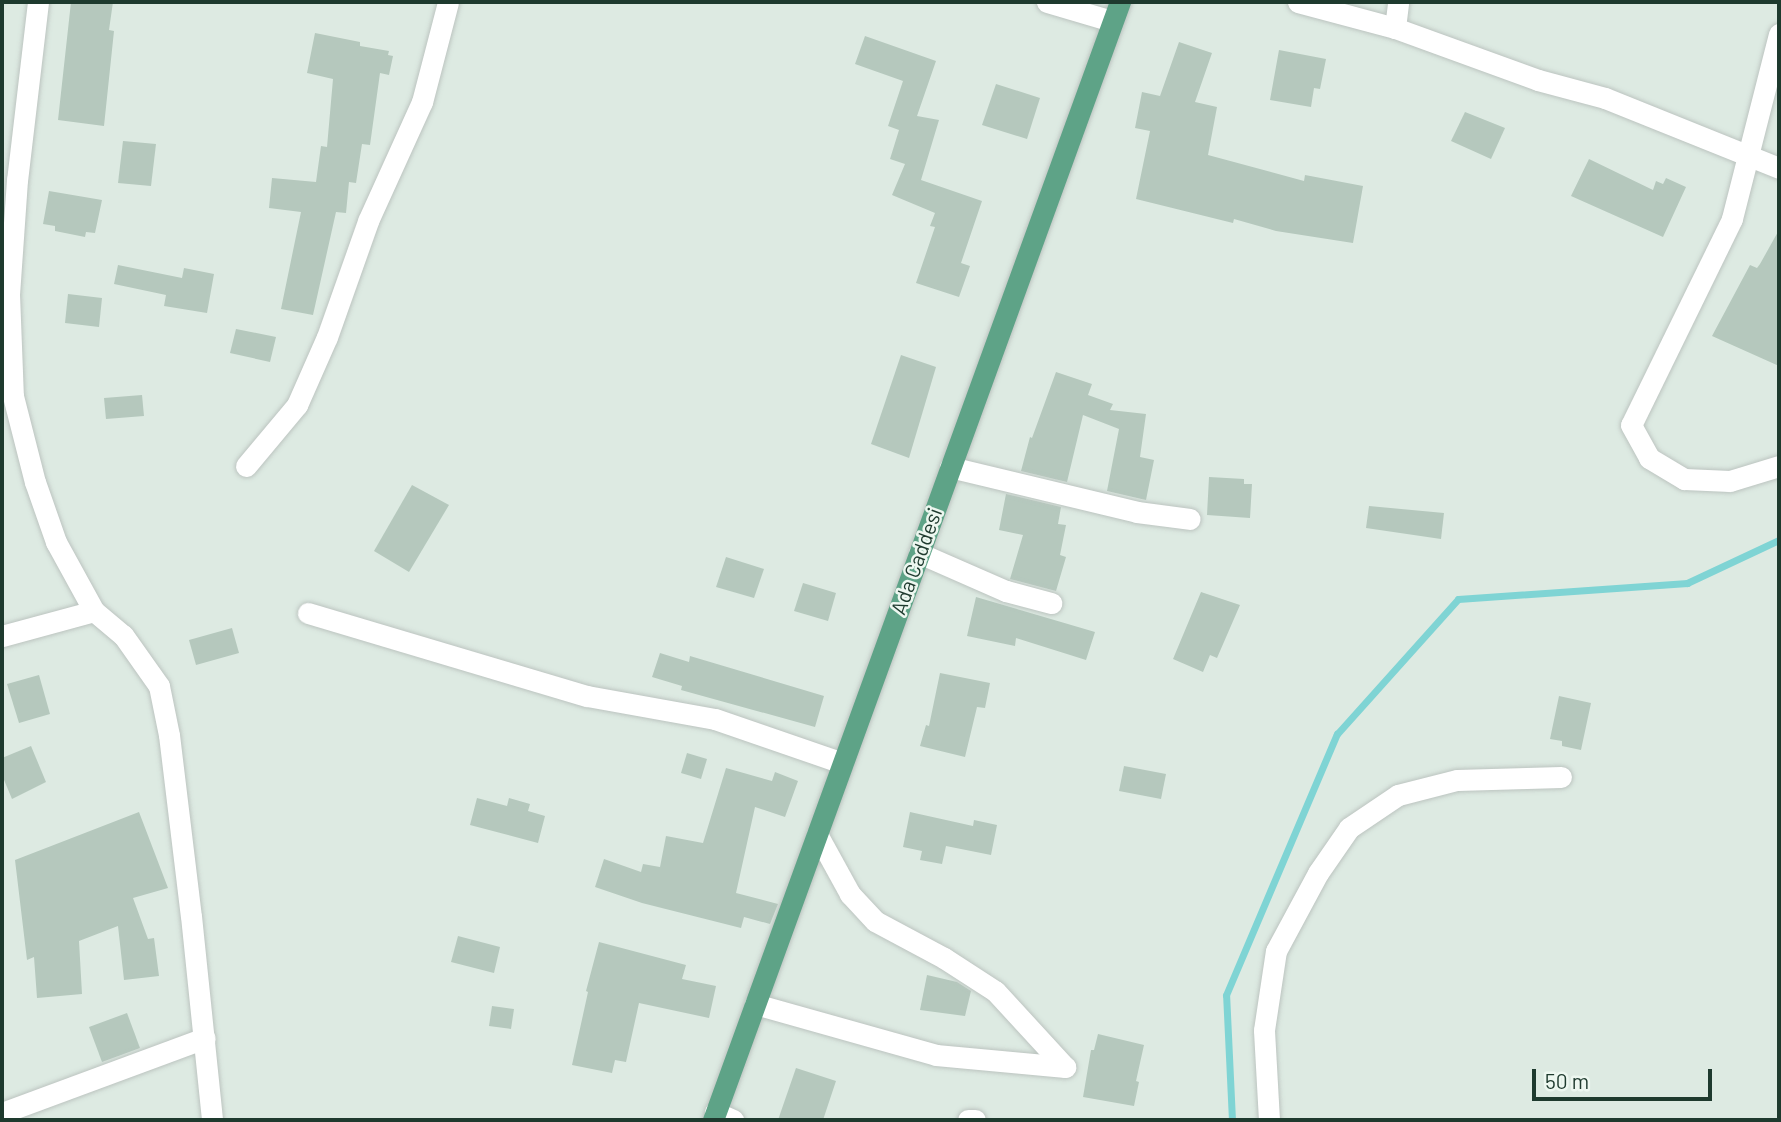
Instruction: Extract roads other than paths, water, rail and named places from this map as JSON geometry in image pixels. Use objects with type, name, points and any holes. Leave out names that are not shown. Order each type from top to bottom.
[{"type":"main road","name":"Ada Caddesi","points":[[720,1118],[755,1004],[1116,11]]},
{"type":"street","points":[[38,2],[17,180],[9,294],[8,398],[56,542],[94,611],[123,635],[159,686],[169,735],[205,1038],[212,1120]]},
{"type":"street","points":[[246,466],[297,405],[368,221],[422,102],[448,2]]},
{"type":"street","points":[[1047,2],[1116,11]]},
{"type":"street","points":[[1298,2],[1395,27],[1538,80],[1605,98],[1779,168]]},
{"type":"street","points":[[1395,27],[1398,2]]},
{"type":"street","points":[[1779,34],[1732,219],[1631,425],[1649,458],[1684,479],[1730,481],[1779,467]]},
{"type":"street","points":[[950,467],[1137,512],[1190,519]]},
{"type":"street","points":[[919,553],[1006,591],[1051,603]]},
{"type":"street","points":[[2,636],[94,611]]},
{"type":"street","points":[[309,613],[587,696],[715,719],[843,763]]},
{"type":"street","points":[[1269,1120],[1264,1030],[1276,951],[1318,873],[1349,828],[1398,795],[1457,780],[1561,777]]},
{"type":"street","points":[[755,1004],[936,1055],[1065,1067],[996,992],[944,958],[875,920],[850,894],[817,834]]},
{"type":"street","points":[[2,1113],[205,1038]]},
{"type":"street","points":[[968,1120],[975,1120]]},
{"type":"waterway","points":[[1232,1120],[1226,995],[1337,734],[1458,599],[1687,583],[1779,540]]}]
